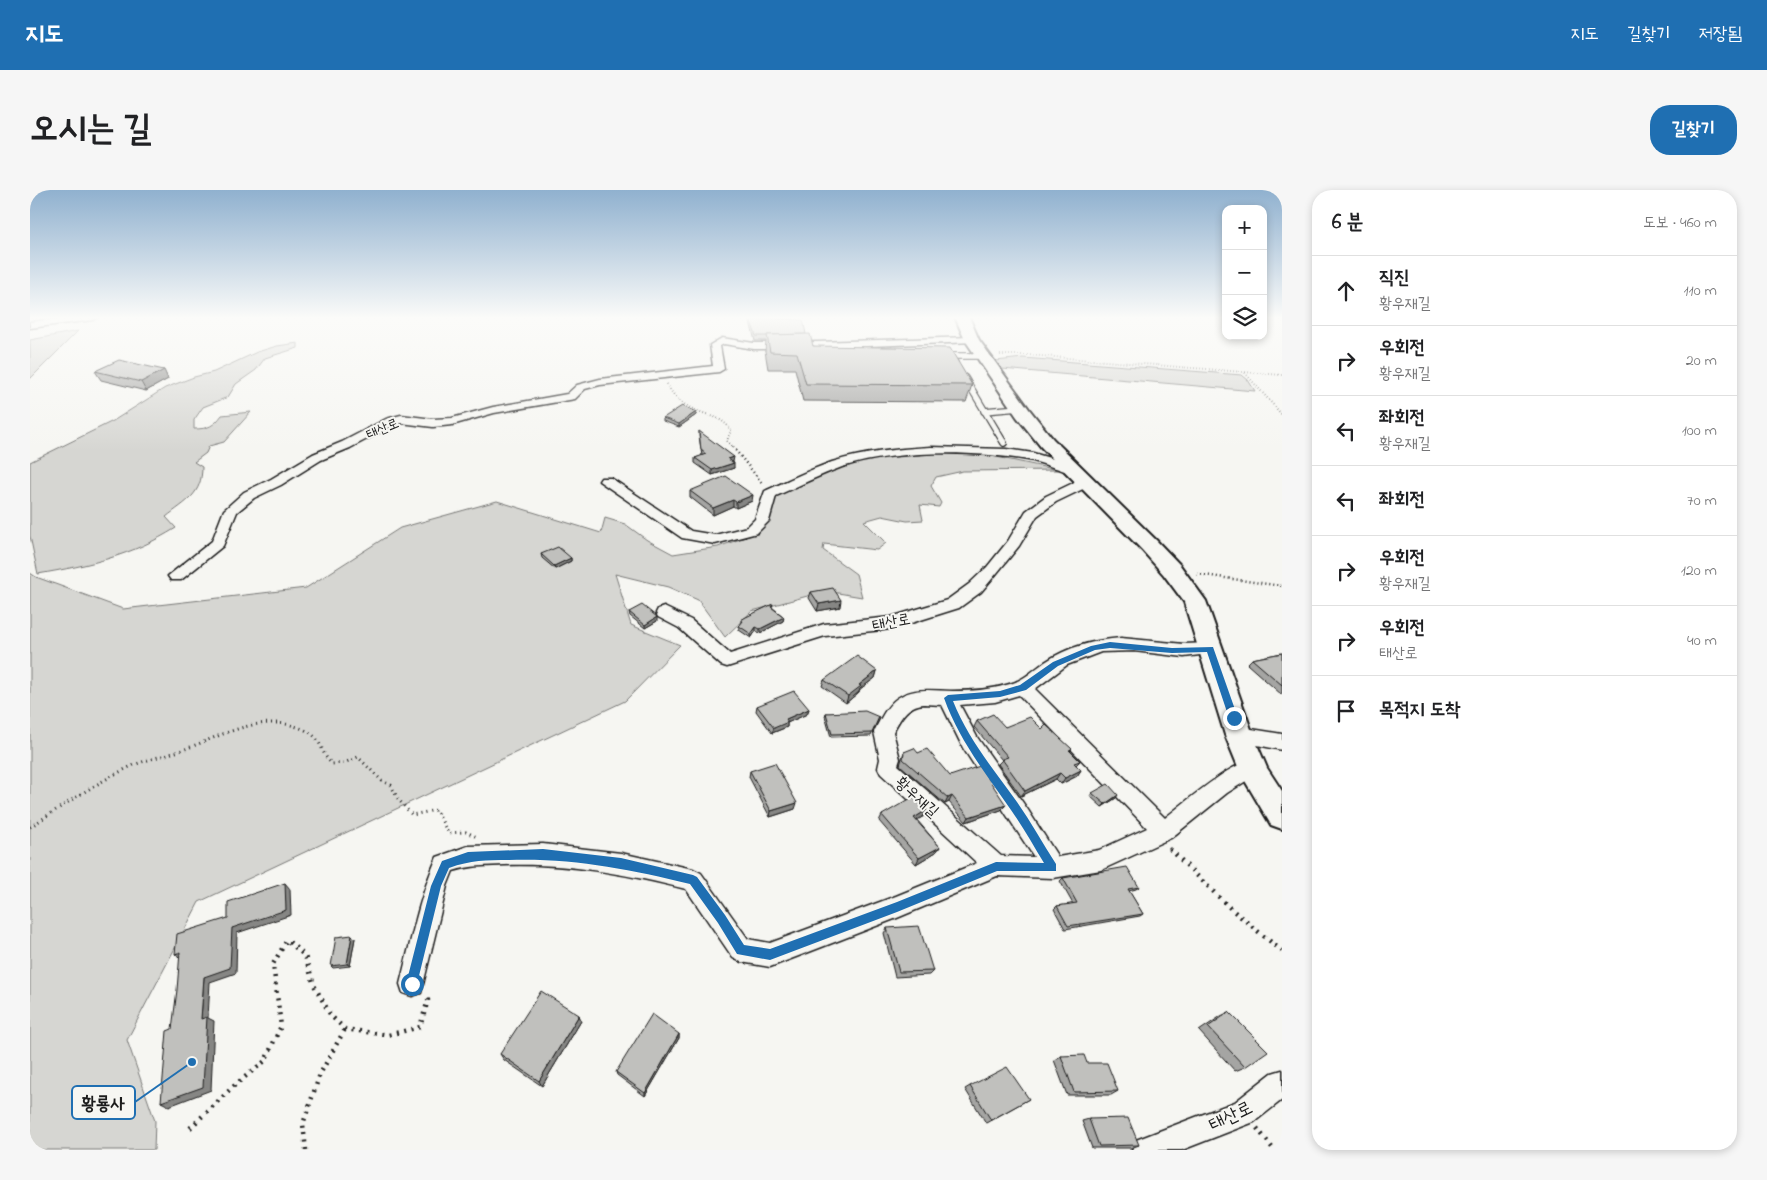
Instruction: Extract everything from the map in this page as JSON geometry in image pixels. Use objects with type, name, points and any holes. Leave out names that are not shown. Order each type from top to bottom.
[{"type":"street","name":"태산로","points":[[176,576],[218,543],[231,510],[249,495],[276,482],[317,457],[346,445],[390,422],[401,419],[433,422],[452,421],[493,410],[571,397],[581,387],[600,382],[719,369],[718,362]]},
{"type":"street","points":[[987,362],[1019,408],[1047,443],[1080,474],[1172,570],[1194,601],[1239,734],[1255,774],[1282,816]]},
{"type":"street","points":[[606,481],[687,535],[715,540],[752,530],[762,521],[770,494],[837,465],[866,457],[947,451],[987,452],[1027,456],[1080,474]]},
{"type":"street","name":"태산로","points":[[664,613],[685,624],[727,661],[737,660],[824,630],[892,623],[953,604],[975,588],[1014,542],[1031,514],[1052,499],[1078,486],[1080,474]]},
{"type":"street","name":"황우재길","points":[[996,866],[888,768],[890,758],[883,732],[892,715],[908,700],[930,697],[948,698],[1000,694],[1023,688],[1055,664],[1094,648],[1110,645],[1172,651],[1210,649]]},
{"type":"street","points":[[1023,688],[1160,833]]},
{"type":"street","points":[[948,698],[956,719],[969,742],[1053,868]]},
{"type":"street","points":[[1239,734],[1282,742]]},
{"type":"street","points":[[412,984],[436,886],[445,864],[468,856],[543,854],[621,863],[693,880],[722,919],[741,950],[770,955],[897,907],[996,866],[1053,868],[1101,860],[1160,833],[1220,787],[1243,772],[1255,774]]},
{"type":"street","name":"태산로","points":[[1146,1150],[1244,1112],[1282,1083]]},
{"type":"lane","points":[[954,362],[1004,443]]},
{"type":"lane","points":[[984,411],[1019,408]]},
{"type":"path","points":[[1110,362],[1282,375]]},
{"type":"path","points":[[1245,373],[1282,415]]},
{"type":"path","points":[[663,375],[670,392],[684,405],[709,417],[725,421],[731,430],[727,441],[739,453],[770,494]]},
{"type":"path","points":[[1172,570],[1282,586]]},
{"type":"path","points":[[30,827],[135,765],[186,749],[226,731],[269,722],[286,723],[304,730],[319,740],[325,758],[332,764],[344,763],[358,757],[382,781],[391,785],[398,799],[412,815],[436,810],[448,833],[466,832],[490,843],[501,855]]},
{"type":"path","points":[[1160,833],[1231,908],[1276,948],[1282,951]]},
{"type":"path","points":[[190,1128],[236,1084],[265,1061],[281,1026],[273,964],[286,940],[305,956],[314,985],[331,1016],[345,1029],[388,1035],[420,1027],[428,1000],[412,984]]},
{"type":"path","points":[[306,1150],[303,1124],[320,1074],[345,1029]]},
{"type":"shaded area","points":[[30,362],[47,362],[30,379]]},
{"type":"shaded area","points":[[236,362],[262,362],[256,370],[236,384],[228,397],[203,407],[194,420],[194,429],[203,428],[216,422],[222,415],[251,412],[224,442],[209,446],[206,453],[194,462],[202,467],[196,491],[186,502],[166,517],[176,528],[143,546],[110,558],[38,574],[30,536],[30,462],[113,421],[165,388],[214,372]]},
{"type":"shaded area","points":[[997,362],[1072,362],[1242,375],[1248,380],[1255,391],[1002,369]]},
{"type":"shaded area","points":[[943,453],[987,455],[1058,470],[963,471],[936,477],[931,486],[941,503],[939,507],[920,505],[923,520],[907,521],[882,516],[864,521],[886,543],[877,550],[824,544],[823,550],[856,574],[862,597],[826,591],[752,611],[725,637],[698,600],[668,587],[615,574],[631,625],[680,645],[625,701],[199,902],[127,1040],[155,1121],[154,1150],[30,1150],[30,573],[36,577],[123,609],[306,588],[400,528],[497,501],[601,533],[605,518],[625,524],[647,540],[673,554],[718,547],[757,533],[776,494],[835,469],[863,460]]},
{"type":"building","points":[[115,362],[127,362],[164,370],[141,382],[95,371]]},
{"type":"building","points":[[800,362],[958,362],[972,385],[806,384]]},
{"type":"building","points":[[682,406],[696,412],[679,424],[663,418]]},
{"type":"building","points":[[699,431],[734,457],[728,459],[734,463],[712,470],[695,458],[706,454],[701,450]]},
{"type":"building","points":[[726,476],[753,495],[713,508],[690,491]]},
{"type":"building","points":[[558,547],[571,558],[554,566],[541,554]]},
{"type":"building","points":[[833,588],[841,600],[819,604],[811,592]]},
{"type":"building","points":[[773,604],[771,607],[784,617],[760,629],[756,627],[751,634],[739,626],[743,621],[741,620]]},
{"type":"building","points":[[642,605],[657,617],[645,625],[629,612]]},
{"type":"building","points":[[1282,653],[1282,685],[1252,659]]},
{"type":"building","points":[[857,656],[877,671],[848,696],[824,680]]},
{"type":"building","points":[[794,691],[809,709],[786,719],[788,722],[774,728],[757,706]]},
{"type":"building","points":[[865,711],[879,717],[872,733],[832,734],[826,713]]},
{"type":"building","points":[[993,714],[1005,727],[1030,717],[1042,729],[1046,725],[1072,749],[1069,750],[1080,761],[1074,763],[1081,770],[1065,778],[1060,773],[1025,791],[1002,759],[1008,757],[977,721]]},
{"type":"building","points":[[914,748],[918,753],[927,749],[950,776],[980,766],[1006,805],[969,817],[952,796],[948,798],[903,759],[904,752]]},
{"type":"building","points":[[775,763],[797,803],[771,811],[750,771]]},
{"type":"building","points":[[1108,784],[1118,795],[1105,804],[1092,793]]},
{"type":"building","points":[[913,797],[927,810],[914,818],[940,847],[919,858],[882,815]]},
{"type":"building","points":[[1127,867],[1139,887],[1128,889],[1143,914],[1068,926],[1057,906],[1077,903],[1063,878]]},
{"type":"building","points":[[285,883],[286,910],[232,928],[230,968],[204,977],[201,1019],[207,1017],[203,1087],[161,1102],[167,1031],[172,1029],[177,990],[180,952],[175,954],[177,934],[228,918],[228,902]]},
{"type":"building","points":[[919,926],[933,971],[899,972],[887,928]]},
{"type":"building","points":[[352,935],[347,964],[331,966],[336,937]]},
{"type":"building","points":[[541,991],[579,1015],[539,1081],[500,1054]]},
{"type":"building","points":[[1229,1012],[1268,1051],[1245,1067],[1208,1027]]},
{"type":"building","points":[[652,1014],[679,1034],[645,1093],[616,1072]]},
{"type":"building","points":[[1084,1055],[1087,1063],[1107,1063],[1118,1091],[1074,1092],[1061,1056]]},
{"type":"building","points":[[1007,1067],[1029,1099],[991,1120],[970,1086]]},
{"type":"building","points":[[1128,1118],[1139,1145],[1099,1146],[1089,1119]]},
{"type":"place","name":"황룡사","points":[[192,1062]]},
{"type":"route","points":[[412,984],[436,886],[445,864],[468,856],[543,854],[621,863],[693,880],[722,919],[741,950],[770,955],[897,907],[996,866],[1053,868],[969,742],[956,719],[948,698],[1000,694],[1023,688],[1055,664],[1094,648],[1110,645],[1172,651],[1210,649],[1234,718]]}]
